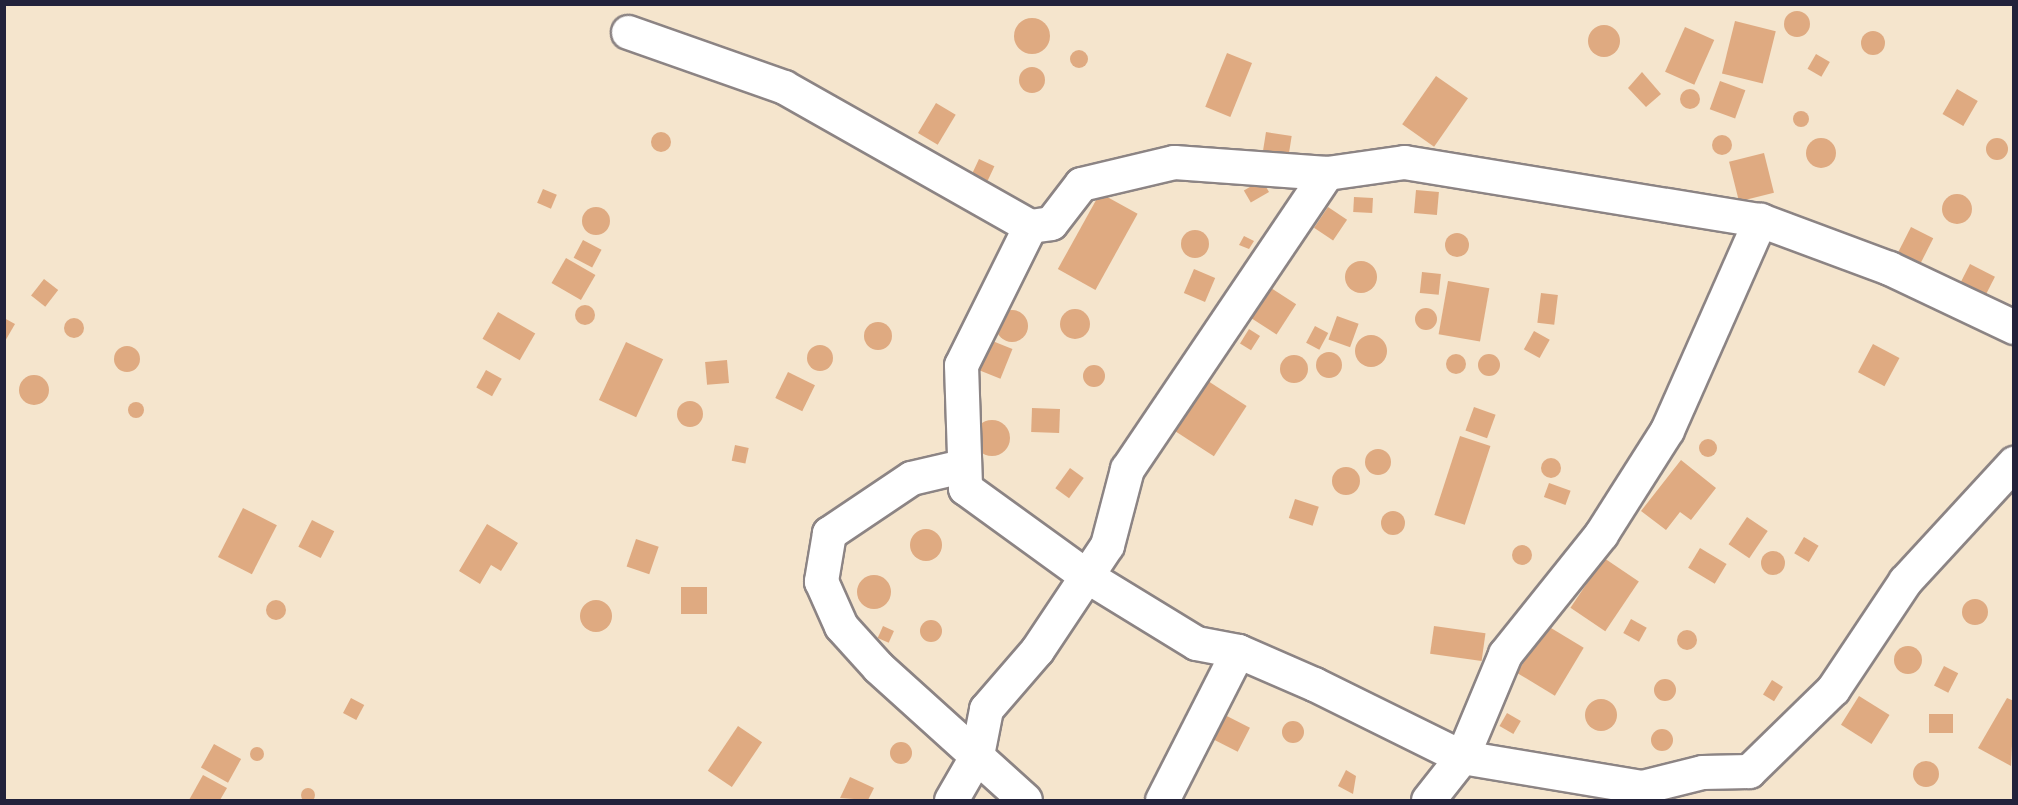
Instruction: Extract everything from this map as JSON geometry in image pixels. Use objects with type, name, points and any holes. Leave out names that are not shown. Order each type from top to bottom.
[{"type":"street","points":[[628,32],[784,87],[1030,226],[1052,223],[1081,184],[1174,162],[1326,173],[1404,162],[1760,220],[1889,268],[2013,327]]},
{"type":"street","points":[[951,801],[977,754],[986,709],[1037,650],[1107,545],[1127,469],[1326,173]]},
{"type":"street","points":[[1428,801],[1462,757],[1505,654],[1601,534],[1667,430],[1760,220]]},
{"type":"street","points":[[1030,226],[961,365],[962,466],[965,488],[1085,575],[1196,644],[1238,651],[1462,757],[1642,787],[1702,772],[1749,771],[1833,689],[1905,581],[2013,464]]},
{"type":"street","points":[[962,466],[911,478],[829,533],[821,580],[842,626],[856,643],[1025,801]]},
{"type":"street","points":[[1162,801],[1238,651]]},
{"type":"building","points":[[1797,11],[1806,15],[1810,24],[1806,33],[1797,37],[1788,33],[1784,24],[1788,15]]},
{"type":"building","points":[[1032,18],[1045,23],[1050,36],[1045,49],[1032,54],[1019,49],[1014,36],[1019,23]]},
{"type":"building","points":[[1735,21],[1776,31],[1763,84],[1722,73]]},
{"type":"building","points":[[1604,25],[1615,30],[1620,41],[1615,52],[1604,57],[1593,52],[1588,41],[1593,30]]},
{"type":"building","points":[[1685,27],[1714,40],[1694,85],[1665,72]]},
{"type":"building","points":[[1873,31],[1878,32],[1884,38],[1884,48],[1878,54],[1873,55],[1868,54],[1862,48],[1861,43],[1862,38],[1868,32]]},
{"type":"building","points":[[1079,50],[1085,53],[1088,59],[1085,65],[1079,68],[1073,65],[1070,59],[1073,53]]},
{"type":"building","points":[[1227,53],[1252,63],[1230,117],[1205,107]]},
{"type":"building","points":[[1816,54],[1830,62],[1821,77],[1808,69]]},
{"type":"building","points":[[1032,67],[1042,70],[1045,80],[1042,90],[1032,93],[1022,90],[1019,80],[1022,70]]},
{"type":"building","points":[[1642,72],[1661,94],[1646,107],[1628,88]]},
{"type":"building","points":[[1436,76],[1468,98],[1434,147],[1402,124]]},
{"type":"building","points":[[1720,81],[1745,90],[1735,118],[1710,109]]},
{"type":"building","points":[[1690,89],[1697,92],[1700,99],[1697,106],[1690,109],[1683,106],[1680,99],[1683,92]]},
{"type":"building","points":[[1957,89],[1978,101],[1963,126],[1942,114]]},
{"type":"building","points":[[936,103],[956,115],[938,145],[918,133]]},
{"type":"building","points":[[1801,111],[1807,113],[1809,119],[1807,125],[1801,127],[1795,125],[1793,119],[1795,113]]},
{"type":"building","points":[[657,132],[665,132],[671,138],[671,146],[665,152],[657,152],[651,146],[651,138]]},
{"type":"building","points":[[1266,132],[1292,136],[1287,167],[1261,163]]},
{"type":"building","points":[[1722,135],[1729,138],[1732,145],[1729,152],[1722,155],[1715,152],[1712,145],[1715,138]]},
{"type":"building","points":[[1821,138],[1831,143],[1836,153],[1831,163],[1821,168],[1811,163],[1806,153],[1811,143]]},
{"type":"building","points":[[1997,138],[2005,141],[2008,149],[2005,157],[1997,160],[1989,157],[1986,149],[1989,141]]},
{"type":"building","points":[[1764,153],[1774,193],[1739,201],[1729,162]]},
{"type":"building","points":[[979,159],[994,166],[988,181],[972,174]]},
{"type":"building","points":[[1262,180],[1269,192],[1251,203],[1244,190]]},
{"type":"building","points":[[543,189],[557,195],[551,209],[537,203]]},
{"type":"building","points":[[1416,190],[1439,192],[1437,215],[1414,213]]},
{"type":"building","points":[[1100,193],[1138,214],[1095,290],[1058,269]]},
{"type":"building","points":[[1957,194],[1963,195],[1971,203],[1971,215],[1963,223],[1957,224],[1951,223],[1943,215],[1942,209],[1943,203],[1951,195]]},
{"type":"building","points":[[1354,197],[1373,198],[1372,213],[1353,212]]},
{"type":"building","points":[[596,207],[606,211],[610,221],[606,231],[596,235],[586,231],[582,221],[586,211]]},
{"type":"building","points":[[1328,207],[1347,220],[1333,241],[1314,228]]},
{"type":"building","points":[[1911,227],[1933,238],[1921,263],[1898,252]]},
{"type":"building","points":[[1195,230],[1205,234],[1209,244],[1205,254],[1195,258],[1185,254],[1181,244],[1185,234]]},
{"type":"building","points":[[1457,233],[1466,236],[1469,245],[1466,254],[1457,257],[1448,254],[1445,245],[1448,236]]},
{"type":"building","points":[[1244,236],[1254,241],[1249,249],[1239,245]]},
{"type":"building","points":[[583,240],[602,250],[592,268],[574,258]]},
{"type":"building","points":[[566,258],[595,275],[581,300],[552,283]]},
{"type":"building","points":[[1361,261],[1372,266],[1377,277],[1372,288],[1361,293],[1350,288],[1345,277],[1350,266]]},
{"type":"building","points":[[1970,264],[1995,277],[1985,295],[1960,283]]},
{"type":"building","points":[[1194,269],[1215,278],[1205,302],[1184,293]]},
{"type":"building","points":[[1422,272],[1441,274],[1439,295],[1420,293]]},
{"type":"building","points":[[44,279],[58,290],[45,307],[31,296]]},
{"type":"building","points":[[1448,281],[1489,288],[1480,341],[1439,334]]},
{"type":"building","points":[[1271,288],[1296,304],[1277,335],[1251,318]]},
{"type":"building","points":[[1541,293],[1558,295],[1554,325],[1537,323]]},
{"type":"building","points":[[581,305],[589,305],[595,311],[595,319],[589,325],[581,325],[575,319],[575,311]]},
{"type":"building","points":[[1426,308],[1434,311],[1437,319],[1434,327],[1426,330],[1418,327],[1415,319],[1418,311]]},
{"type":"building","points":[[1075,309],[1086,313],[1090,324],[1086,335],[1075,339],[1064,335],[1060,324],[1064,313]]},
{"type":"building","points":[[1012,310],[1023,315],[1028,326],[1023,337],[1012,342],[1001,337],[996,326],[1001,315]]},
{"type":"building","points":[[498,312],[535,334],[520,360],[482,339]]},
{"type":"building","points":[[1337,316],[1359,324],[1350,347],[1328,339]]},
{"type":"building","points":[[4,318],[15,324],[4,343]]},
{"type":"building","points":[[74,318],[81,321],[84,328],[81,335],[74,338],[67,335],[64,328],[67,321]]},
{"type":"building","points":[[878,322],[888,326],[892,336],[888,346],[878,350],[868,346],[864,336],[868,326]]},
{"type":"building","points":[[1315,326],[1328,333],[1319,350],[1306,343]]},
{"type":"building","points":[[1249,329],[1260,336],[1251,350],[1240,343]]},
{"type":"building","points":[[1534,331],[1550,340],[1540,358],[1524,349]]},
{"type":"building","points":[[1371,335],[1382,340],[1387,351],[1382,362],[1371,367],[1360,362],[1355,351],[1360,340]]},
{"type":"building","points":[[980,336],[1012,349],[1000,379],[968,366]]},
{"type":"building","points":[[626,342],[663,359],[636,417],[599,400]]},
{"type":"building","points":[[1873,344],[1899,358],[1884,386],[1858,372]]},
{"type":"building","points":[[820,345],[829,349],[833,358],[829,367],[820,371],[811,367],[807,358],[811,349]]},
{"type":"building","points":[[127,346],[136,350],[140,359],[136,368],[127,372],[118,368],[114,359],[118,350]]},
{"type":"building","points":[[1329,352],[1338,356],[1342,365],[1338,374],[1329,378],[1320,374],[1316,365],[1320,356]]},
{"type":"building","points":[[1452,354],[1460,354],[1466,360],[1466,368],[1460,374],[1452,374],[1446,368],[1446,360]]},
{"type":"building","points":[[1485,354],[1493,354],[1500,361],[1500,369],[1493,376],[1485,376],[1478,369],[1478,361]]},
{"type":"building","points":[[1294,355],[1304,359],[1308,369],[1304,379],[1294,383],[1284,379],[1280,369],[1284,359]]},
{"type":"building","points":[[727,360],[729,383],[707,385],[705,362]]},
{"type":"building","points":[[1094,365],[1102,368],[1105,376],[1102,384],[1094,387],[1086,384],[1083,376],[1086,368]]},
{"type":"building","points":[[486,370],[502,379],[492,396],[476,387]]},
{"type":"building","points":[[788,372],[815,385],[802,411],[775,398]]},
{"type":"building","points":[[34,375],[40,376],[48,384],[48,396],[40,404],[34,405],[28,404],[20,396],[19,390],[20,384],[28,376]]},
{"type":"building","points":[[1208,381],[1247,406],[1214,456],[1175,431]]},
{"type":"building","points":[[690,401],[699,405],[703,414],[699,423],[690,427],[681,423],[677,414],[681,405]]},
{"type":"building","points":[[136,402],[144,410],[136,418],[128,410]]},
{"type":"building","points":[[1474,407],[1496,415],[1487,438],[1465,430]]},
{"type":"building","points":[[1032,408],[1060,409],[1059,433],[1031,432]]},
{"type":"building","points":[[992,420],[1005,425],[1010,438],[1005,451],[992,456],[979,451],[974,438],[979,425]]},
{"type":"building","points":[[1460,436],[1490,446],[1465,525],[1434,515]]},
{"type":"building","points":[[1708,439],[1714,442],[1717,448],[1714,454],[1708,457],[1702,454],[1699,448],[1702,442]]},
{"type":"building","points":[[735,445],[749,448],[745,464],[732,461]]},
{"type":"building","points":[[1378,449],[1387,453],[1391,462],[1387,471],[1378,475],[1369,471],[1365,462],[1369,453]]},
{"type":"building","points":[[1551,458],[1558,461],[1561,468],[1558,475],[1551,478],[1544,475],[1541,468],[1544,461]]},
{"type":"building","points":[[1681,460],[1716,488],[1691,520],[1680,512],[1666,530],[1641,511]]},
{"type":"building","points":[[1346,467],[1356,471],[1360,481],[1356,491],[1346,495],[1336,491],[1332,481],[1336,471]]},
{"type":"building","points":[[1070,468],[1084,478],[1069,498],[1055,488]]},
{"type":"building","points":[[1549,483],[1571,491],[1565,505],[1544,497]]},
{"type":"building","points":[[1295,499],[1319,507],[1313,526],[1289,518]]},
{"type":"building","points":[[243,508],[277,525],[252,574],[218,557]]},
{"type":"building","points":[[1393,511],[1401,515],[1405,523],[1401,531],[1393,535],[1385,531],[1381,523],[1385,515]]},
{"type":"building","points":[[1747,517],[1768,531],[1749,558],[1729,544]]},
{"type":"building","points":[[312,520],[334,531],[321,558],[298,547]]},
{"type":"building","points":[[487,524],[518,543],[501,571],[491,565],[480,584],[459,571]]},
{"type":"building","points":[[926,529],[938,533],[942,545],[938,557],[926,561],[914,557],[910,545],[914,533]]},
{"type":"building","points":[[1804,537],[1819,546],[1809,562],[1794,553]]},
{"type":"building","points":[[636,539],[659,547],[649,574],[627,566]]},
{"type":"building","points":[[1518,545],[1526,545],[1532,551],[1532,559],[1526,565],[1518,565],[1512,559],[1512,551]]},
{"type":"building","points":[[1700,548],[1727,564],[1715,584],[1688,568]]},
{"type":"building","points":[[1773,551],[1781,555],[1785,563],[1781,571],[1773,575],[1765,571],[1761,563],[1765,555]]},
{"type":"building","points":[[1604,558],[1639,581],[1605,631],[1570,608]]},
{"type":"building","points":[[874,575],[886,580],[891,592],[886,604],[874,609],[862,604],[857,592],[862,580]]},
{"type":"building","points":[[681,587],[707,587],[707,614],[681,614]]},
{"type":"building","points":[[1975,599],[1984,603],[1988,612],[1984,621],[1975,625],[1966,621],[1962,612],[1966,603]]},
{"type":"building","points":[[276,600],[283,603],[286,610],[283,617],[276,620],[269,617],[266,610],[269,603]]},
{"type":"building","points":[[596,600],[608,604],[612,616],[608,628],[596,632],[584,628],[580,616],[584,604]]},
{"type":"building","points":[[1631,619],[1647,628],[1639,642],[1623,633]]},
{"type":"building","points":[[931,620],[939,623],[942,631],[939,639],[931,642],[923,639],[920,631],[923,623]]},
{"type":"building","points":[[1546,625],[1584,648],[1555,696],[1517,673]]},
{"type":"building","points":[[883,626],[894,631],[889,643],[878,638]]},
{"type":"building","points":[[1434,626],[1485,633],[1482,661],[1430,654]]},
{"type":"building","points":[[1683,630],[1691,630],[1697,636],[1697,644],[1691,650],[1683,650],[1677,644],[1677,636]]},
{"type":"building","points":[[1908,646],[1918,650],[1922,660],[1918,670],[1908,674],[1898,670],[1894,660],[1898,650]]},
{"type":"building","points":[[1944,666],[1958,673],[1948,693],[1934,686]]},
{"type":"building","points":[[1665,679],[1673,682],[1676,690],[1673,698],[1665,701],[1657,698],[1654,690],[1657,682]]},
{"type":"building","points":[[1772,680],[1783,687],[1774,701],[1763,694]]},
{"type":"building","points":[[1859,696],[1890,715],[1872,744],[1841,725]]},
{"type":"building","points":[[351,698],[364,705],[356,720],[343,713]]},
{"type":"building","points":[[2007,698],[2014,701],[2011,766],[1978,748]]},
{"type":"building","points":[[1601,699],[1612,704],[1617,715],[1612,726],[1601,731],[1590,726],[1585,715],[1590,704]]},
{"type":"building","points":[[1217,711],[1250,728],[1238,752],[1205,735]]},
{"type":"building","points":[[1507,713],[1521,721],[1513,734],[1500,726]]},
{"type":"building","points":[[1929,714],[1953,714],[1953,733],[1929,733]]},
{"type":"building","points":[[1293,721],[1301,724],[1304,732],[1301,740],[1293,743],[1285,740],[1282,732],[1285,724]]},
{"type":"building","points":[[738,726],[762,742],[732,787],[708,771]]},
{"type":"building","points":[[1662,729],[1670,732],[1673,740],[1670,748],[1662,751],[1654,748],[1651,740],[1654,732]]},
{"type":"building","points":[[901,742],[909,745],[912,753],[909,761],[901,764],[893,761],[890,753],[893,745]]},
{"type":"building","points":[[214,744],[241,759],[228,783],[201,768]]},
{"type":"building","points":[[254,747],[260,747],[264,754],[260,761],[254,761],[250,757],[250,751]]},
{"type":"building","points":[[1926,761],[1936,764],[1939,774],[1936,784],[1926,787],[1916,784],[1913,774],[1916,764]]},
{"type":"building","points":[[1346,770],[1356,776],[1353,794],[1338,786]]},
{"type":"building","points":[[203,775],[227,788],[220,800],[189,800]]},
{"type":"building","points":[[850,777],[874,788],[868,800],[840,798]]},
{"type":"building","points":[[308,788],[313,790],[315,795],[313,800],[308,802],[303,800],[301,795],[303,790]]}]
